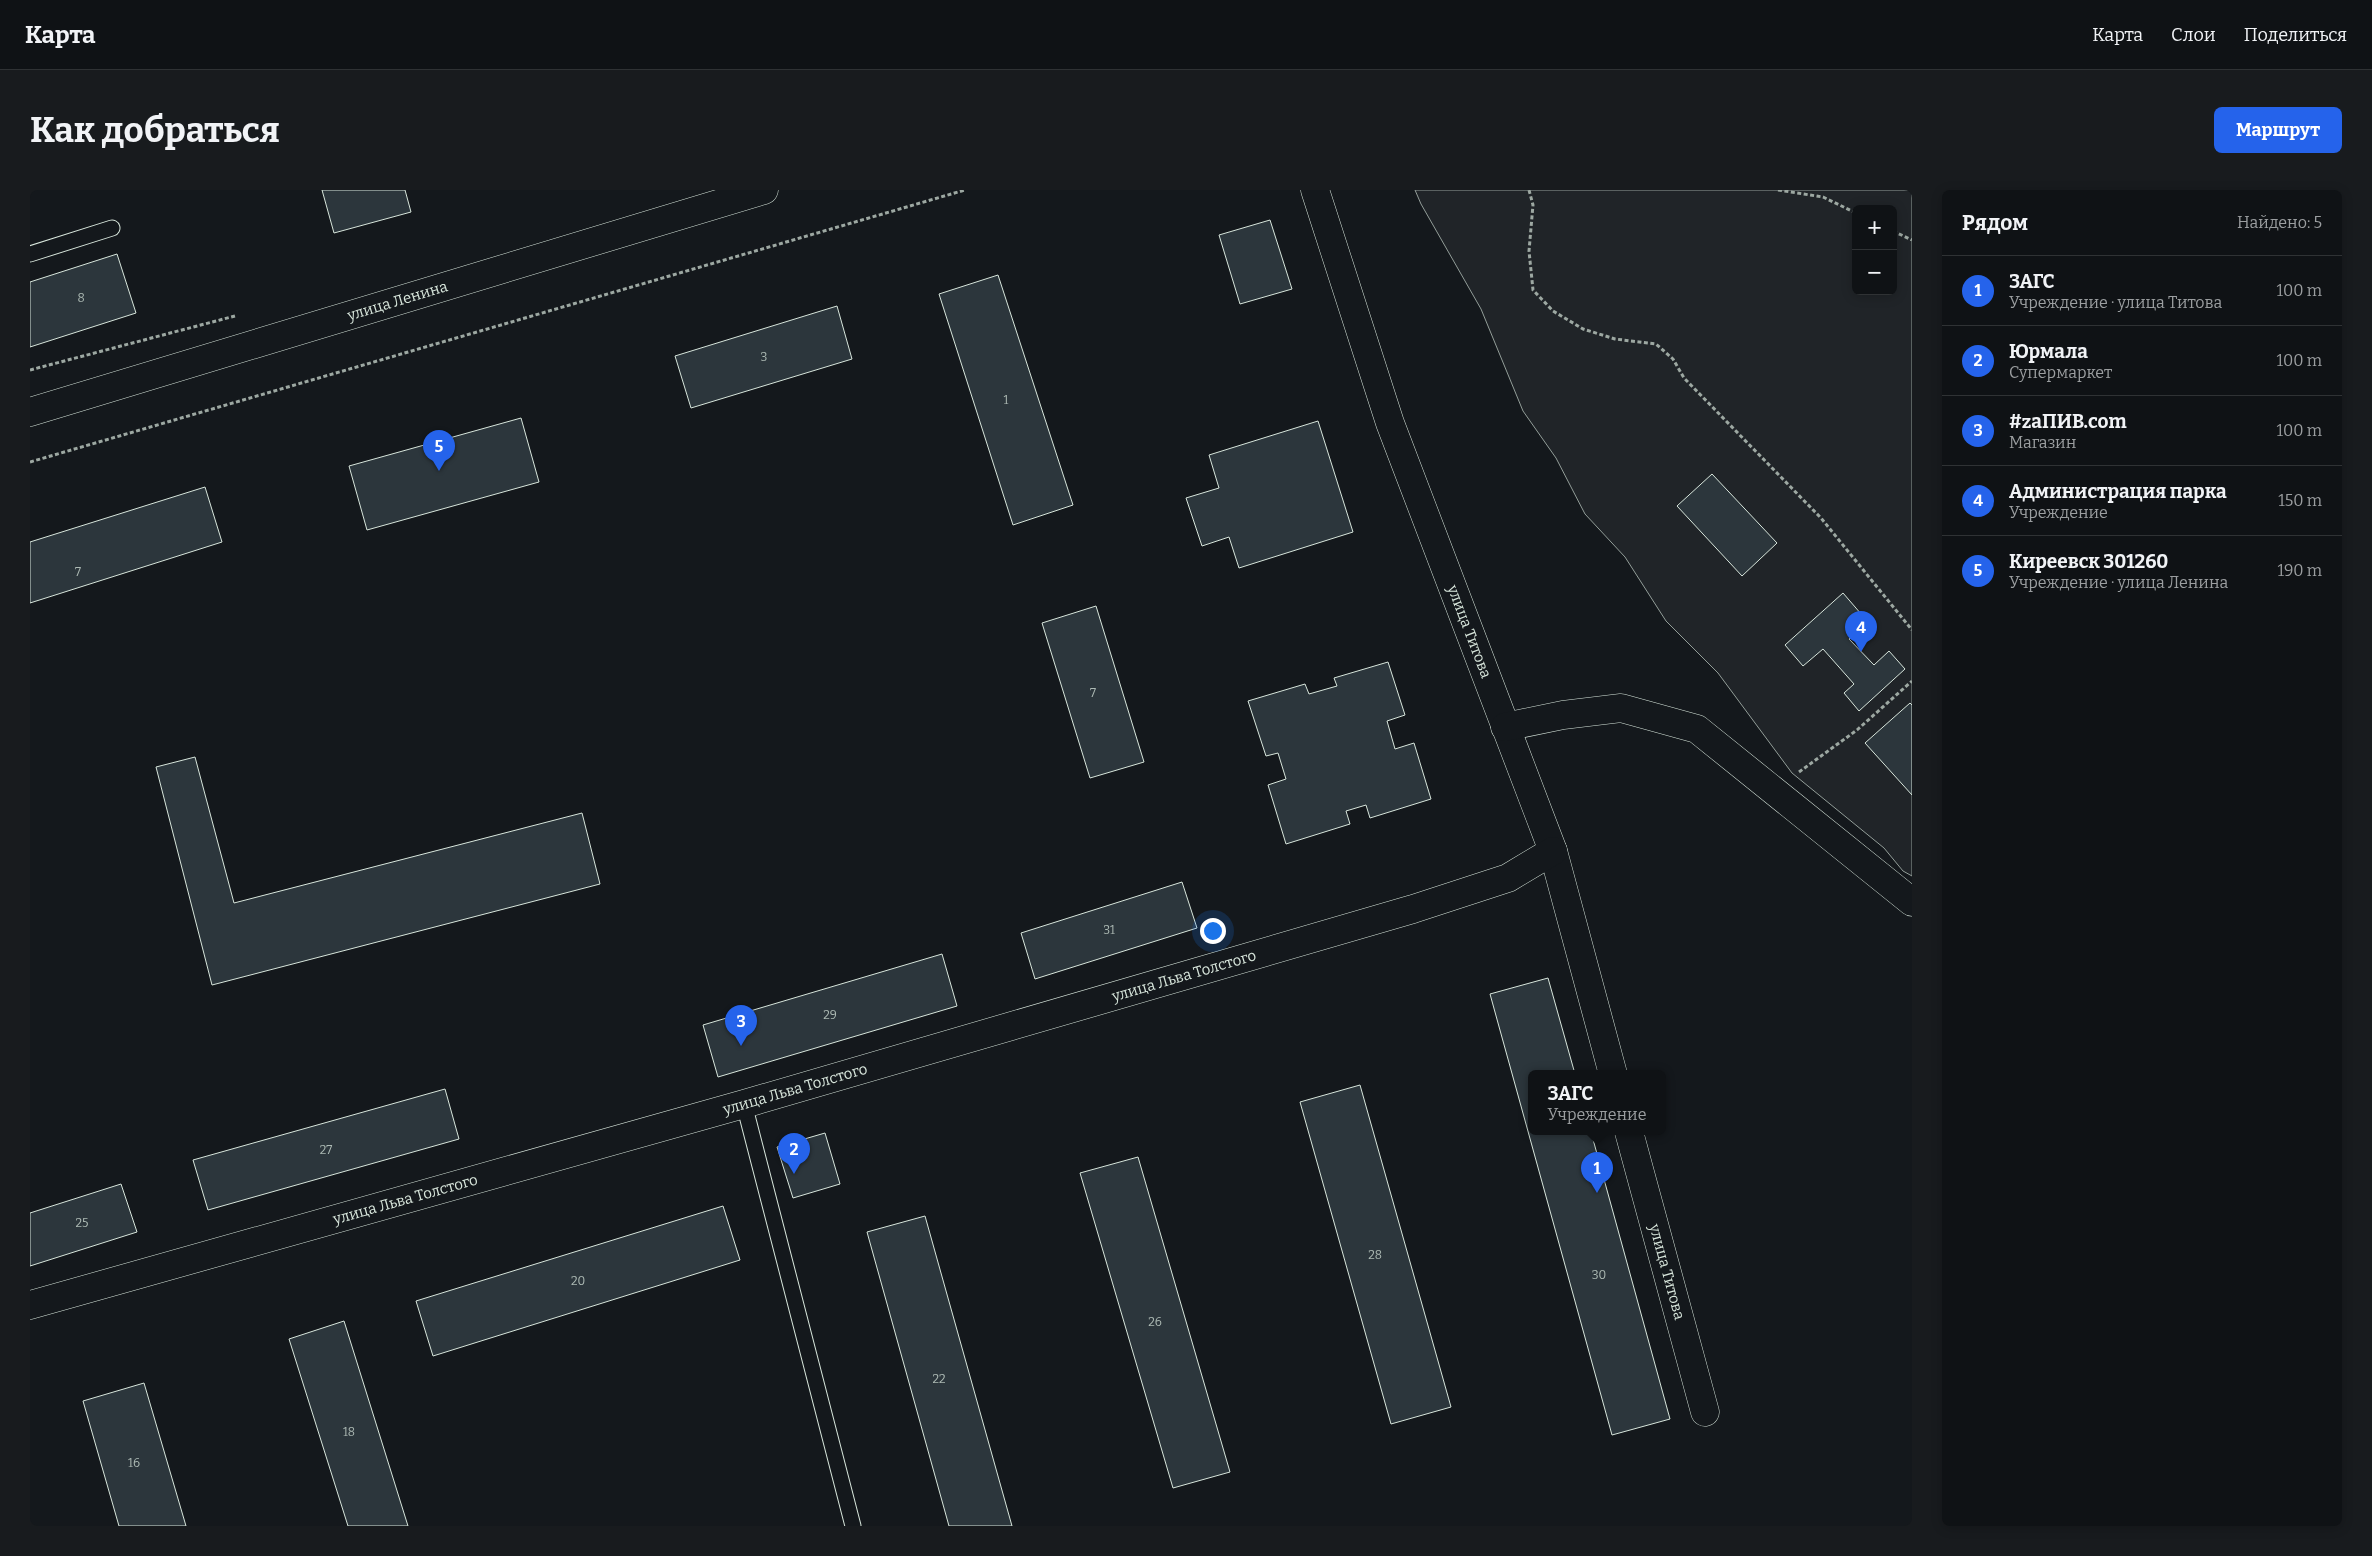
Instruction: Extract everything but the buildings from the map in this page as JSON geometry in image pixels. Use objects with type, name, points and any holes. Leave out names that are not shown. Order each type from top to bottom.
[{"type":"street","name":"улица Ленина","points":[[30,412],[764,190]]},
{"type":"street","name":"улица Титова","points":[[1315,190],[1390,423],[1553,850],[1612,1070]]},
{"type":"street","points":[[1505,726],[1563,715],[1621,708],[1698,729],[1912,902]]},
{"type":"street","name":"улица Льва Толстого","points":[[30,1305],[744,1104],[1413,909],[1508,878],[1553,850]]},
{"type":"street","name":"улица Титова","points":[[1630,1135],[1705,1412]]},
{"type":"lane","points":[[30,254],[112,228]]},
{"type":"lane","points":[[744,1104],[853,1526]]},
{"type":"path","points":[[30,462],[965,190]]},
{"type":"path","points":[[1529,190],[1533,205],[1529,251],[1533,290],[1553,311],[1583,329],[1616,338],[1656,344],[1673,359],[1684,378],[1822,518],[1912,630]]},
{"type":"path","points":[[1778,190],[1823,197],[1852,211]]},
{"type":"path","points":[[1897,233],[1912,240]]},
{"type":"path","points":[[1774,790],[1857,730],[1912,681]]},
{"type":"shaded area","points":[[1415,190],[1912,190],[1912,876],[1903,871],[1884,848],[1792,773],[1718,673],[1666,621],[1625,557],[1585,514],[1556,458],[1523,411],[1481,309],[1421,204]]},
{"type":"place","name":"Киреевск 301260","points":[[439,471]]},
{"type":"place","name":"Администрация парка","points":[[1861,652]]},
{"type":"place","name":"#zaПИВ.com","points":[[741,1046]]},
{"type":"place","name":"Юрмала","points":[[794,1174]]},
{"type":"place","name":"ЗАГС","points":[[1597,1193]]}]
